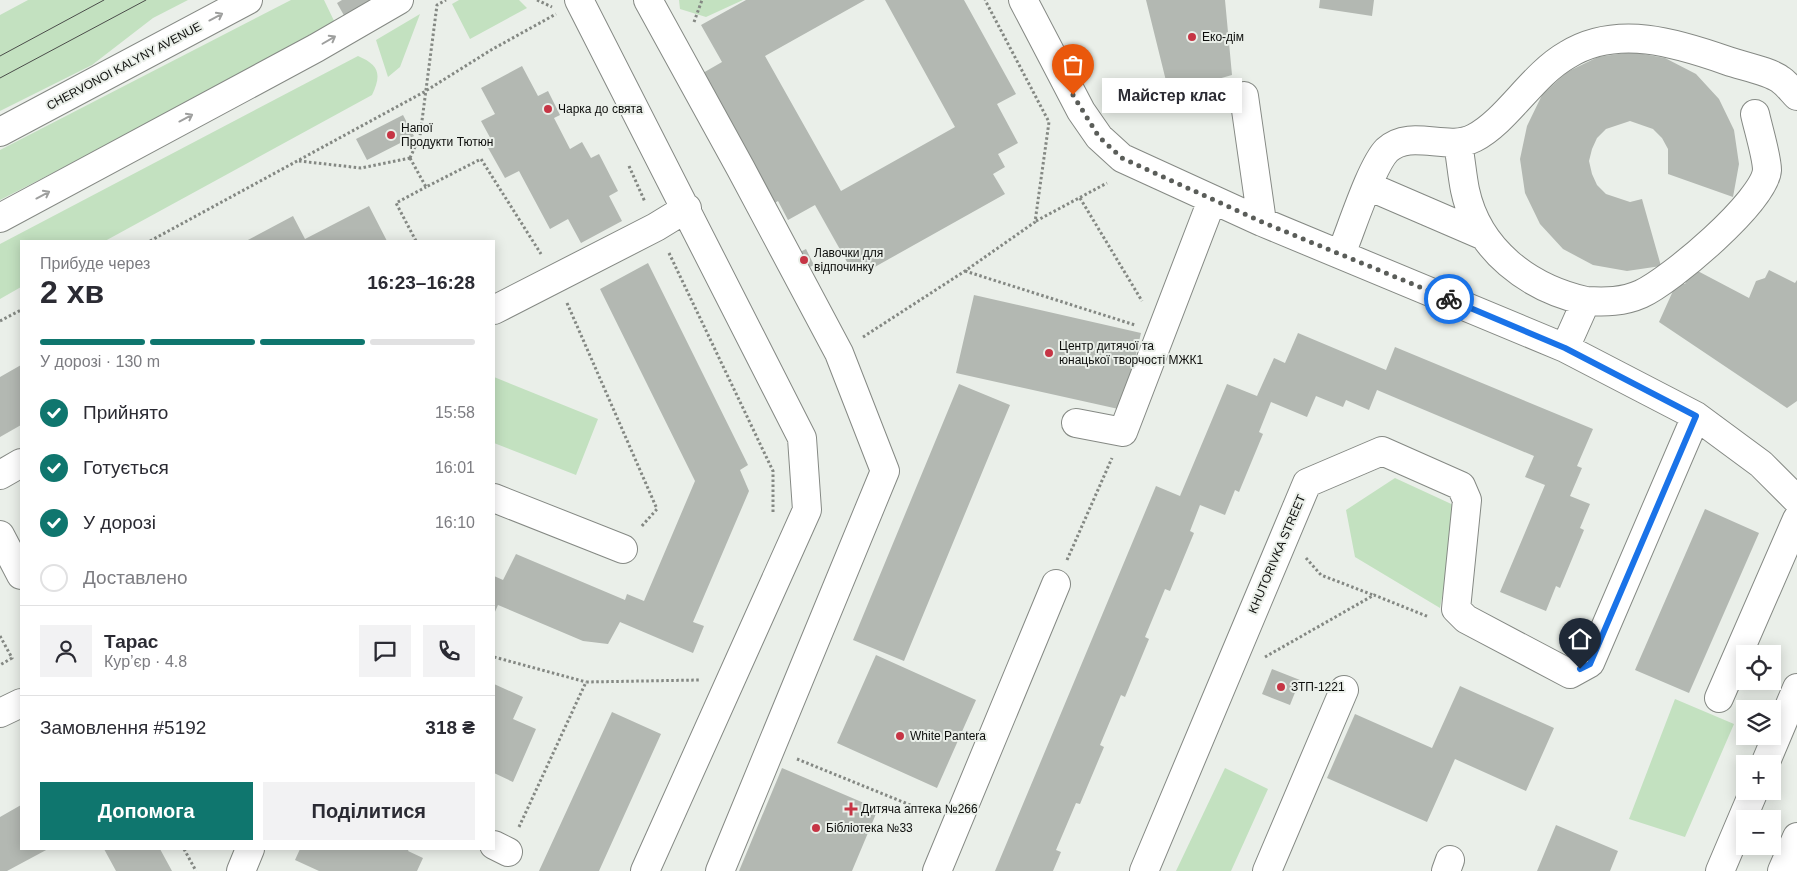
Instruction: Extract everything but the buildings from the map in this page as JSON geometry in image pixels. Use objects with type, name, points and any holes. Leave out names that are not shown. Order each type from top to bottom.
[{"type":"street","name":"CHERVONOI KALYNY AVENUE","points":[[0,132],[248,0]]},
{"type":"street","points":[[0,218],[316,48],[399,0]]},
{"type":"street","points":[[579,0],[687,208],[802,438],[806,510],[645,871]]},
{"type":"street","points":[[648,0],[839,353],[885,471],[720,871]]},
{"type":"street","points":[[1023,0],[1082,111],[1099,137],[1122,158],[1262,222],[1565,348],[1696,416],[1761,464],[1797,500]]},
{"type":"street","points":[[1341,254],[1368,186],[1384,154],[1394,145],[1407,140],[1458,144],[1476,137],[1490,127],[1537,78],[1567,54],[1604,40],[1643,39],[1685,46],[1780,79],[1797,96]]},
{"type":"street","points":[[1244,96],[1262,222]]},
{"type":"street","points":[[1458,144],[1465,191],[1472,214],[1484,236],[1500,257],[1520,273],[1563,296],[1586,301],[1618,302],[1642,294],[1672,276],[1709,244],[1741,210],[1762,183],[1767,170],[1755,114]]},
{"type":"street","points":[[1368,186],[1484,236]]},
{"type":"street","points":[[1076,423],[1123,432],[1212,200]]},
{"type":"street","points":[[495,309],[656,227],[687,208]]},
{"type":"street","points":[[1565,348],[1586,301]]},
{"type":"street","name":"KHUTORIVKA STREET","points":[[1144,871],[1307,483],[1382,451],[1461,486],[1467,500],[1456,609],[1466,620],[1570,674],[1590,664],[1696,416]]},
{"type":"street","points":[[0,475],[20,463]]},
{"type":"street","points":[[495,498],[623,549]]},
{"type":"street","points":[[1720,698],[1797,519]]},
{"type":"street","points":[[0,535],[20,573]]},
{"type":"street","points":[[937,871],[1056,584]]},
{"type":"street","points":[[1769,755],[1797,688]]},
{"type":"street","points":[[1267,871],[1344,690]]},
{"type":"street","points":[[0,713],[20,703]]},
{"type":"street","points":[[1720,871],[1750,800]]},
{"type":"street","points":[[1782,871],[1797,837]]},
{"type":"street","points":[[241,871],[250,850]]},
{"type":"path","points":[[410,158],[420,136],[436,4],[446,0]]},
{"type":"path","points":[[152,240],[424,92],[491,50],[560,12],[537,0]]},
{"type":"path","points":[[985,0],[1049,122],[1035,222]]},
{"type":"path","points":[[298,161],[361,168],[410,158]]},
{"type":"path","points":[[410,158],[426,187]]},
{"type":"path","points":[[415,240],[396,203],[481,159],[556,278],[657,509],[623,549]]},
{"type":"path","points":[[628,164],[656,227],[774,471],[773,520]]},
{"type":"path","points":[[869,333],[965,271],[1035,222],[1080,198],[1162,333]]},
{"type":"path","points":[[965,271],[1162,333]]},
{"type":"path","points":[[0,321],[20,311]]},
{"type":"path","points":[[1056,584],[1123,432]]},
{"type":"path","points":[[1285,536],[1321,575],[1436,620]]},
{"type":"path","points":[[1224,680],[1374,595]]},
{"type":"path","points":[[0,636],[12,658],[0,665]]},
{"type":"path","points":[[495,657],[586,682],[705,680]]},
{"type":"path","points":[[501,849],[586,682]]},
{"type":"path","points":[[771,749],[956,824]]},
{"type":"path","points":[[185,850],[196,871]]},
{"type":"green space","points":[[28,0],[188,0],[153,18],[92,65],[0,111],[0,15]]},
{"type":"green space","points":[[291,0],[324,0],[337,27],[0,200],[0,150]]},
{"type":"green space","points":[[459,0],[519,0],[527,8],[470,39],[452,4]]},
{"type":"green space","points":[[679,0],[743,0],[706,17],[680,9]]},
{"type":"green space","points":[[420,14],[400,67],[388,77],[376,40]]},
{"type":"green space","points":[[358,56],[365,59],[377,71],[377,81],[372,95],[107,240],[20,240],[20,288],[0,299],[0,244]]},
{"type":"green space","points":[[495,377],[598,419],[576,475],[495,443]]},
{"type":"green space","points":[[1395,478],[1460,508],[1440,608],[1355,557],[1346,510]]},
{"type":"green space","points":[[1675,699],[1734,724],[1685,837],[1629,819]]},
{"type":"green space","points":[[1225,768],[1268,789],[1231,871],[1176,871]]},
{"type":"tram line","points":[[0,56],[104,0]]},
{"type":"tram line","points":[[0,78],[146,0]]},
{"type":"way so far","points":[[1073,95],[1099,137],[1122,158],[1262,222],[1449,299]]},
{"type":"place","name":"Еко-дім","points":[[1192,37]]},
{"type":"place","name":"Майстер клас","points":[[1073,95]]},
{"type":"place","name":"Чарка до свята","points":[[548,109]]},
{"type":"place","name":"Напої Продукти Тютюн","points":[[391,135]]},
{"type":"place","name":"Лавочки для відпочинку","points":[[804,260]]},
{"type":"place","name":"Центр дитячої та юнацької творчості МЖК1","points":[[1049,353]]},
{"type":"place","name":"ЗТП-1221","points":[[1281,687]]},
{"type":"place","name":"White Pantera","points":[[900,736]]},
{"type":"place","name":"Дитяча аптека №266","points":[[851,809]]},
{"type":"place","name":"Бібліотека №33","points":[[816,828]]},
{"type":"route","points":[[1449,299],[1565,348],[1696,416],[1590,664],[1580,669]]}]
